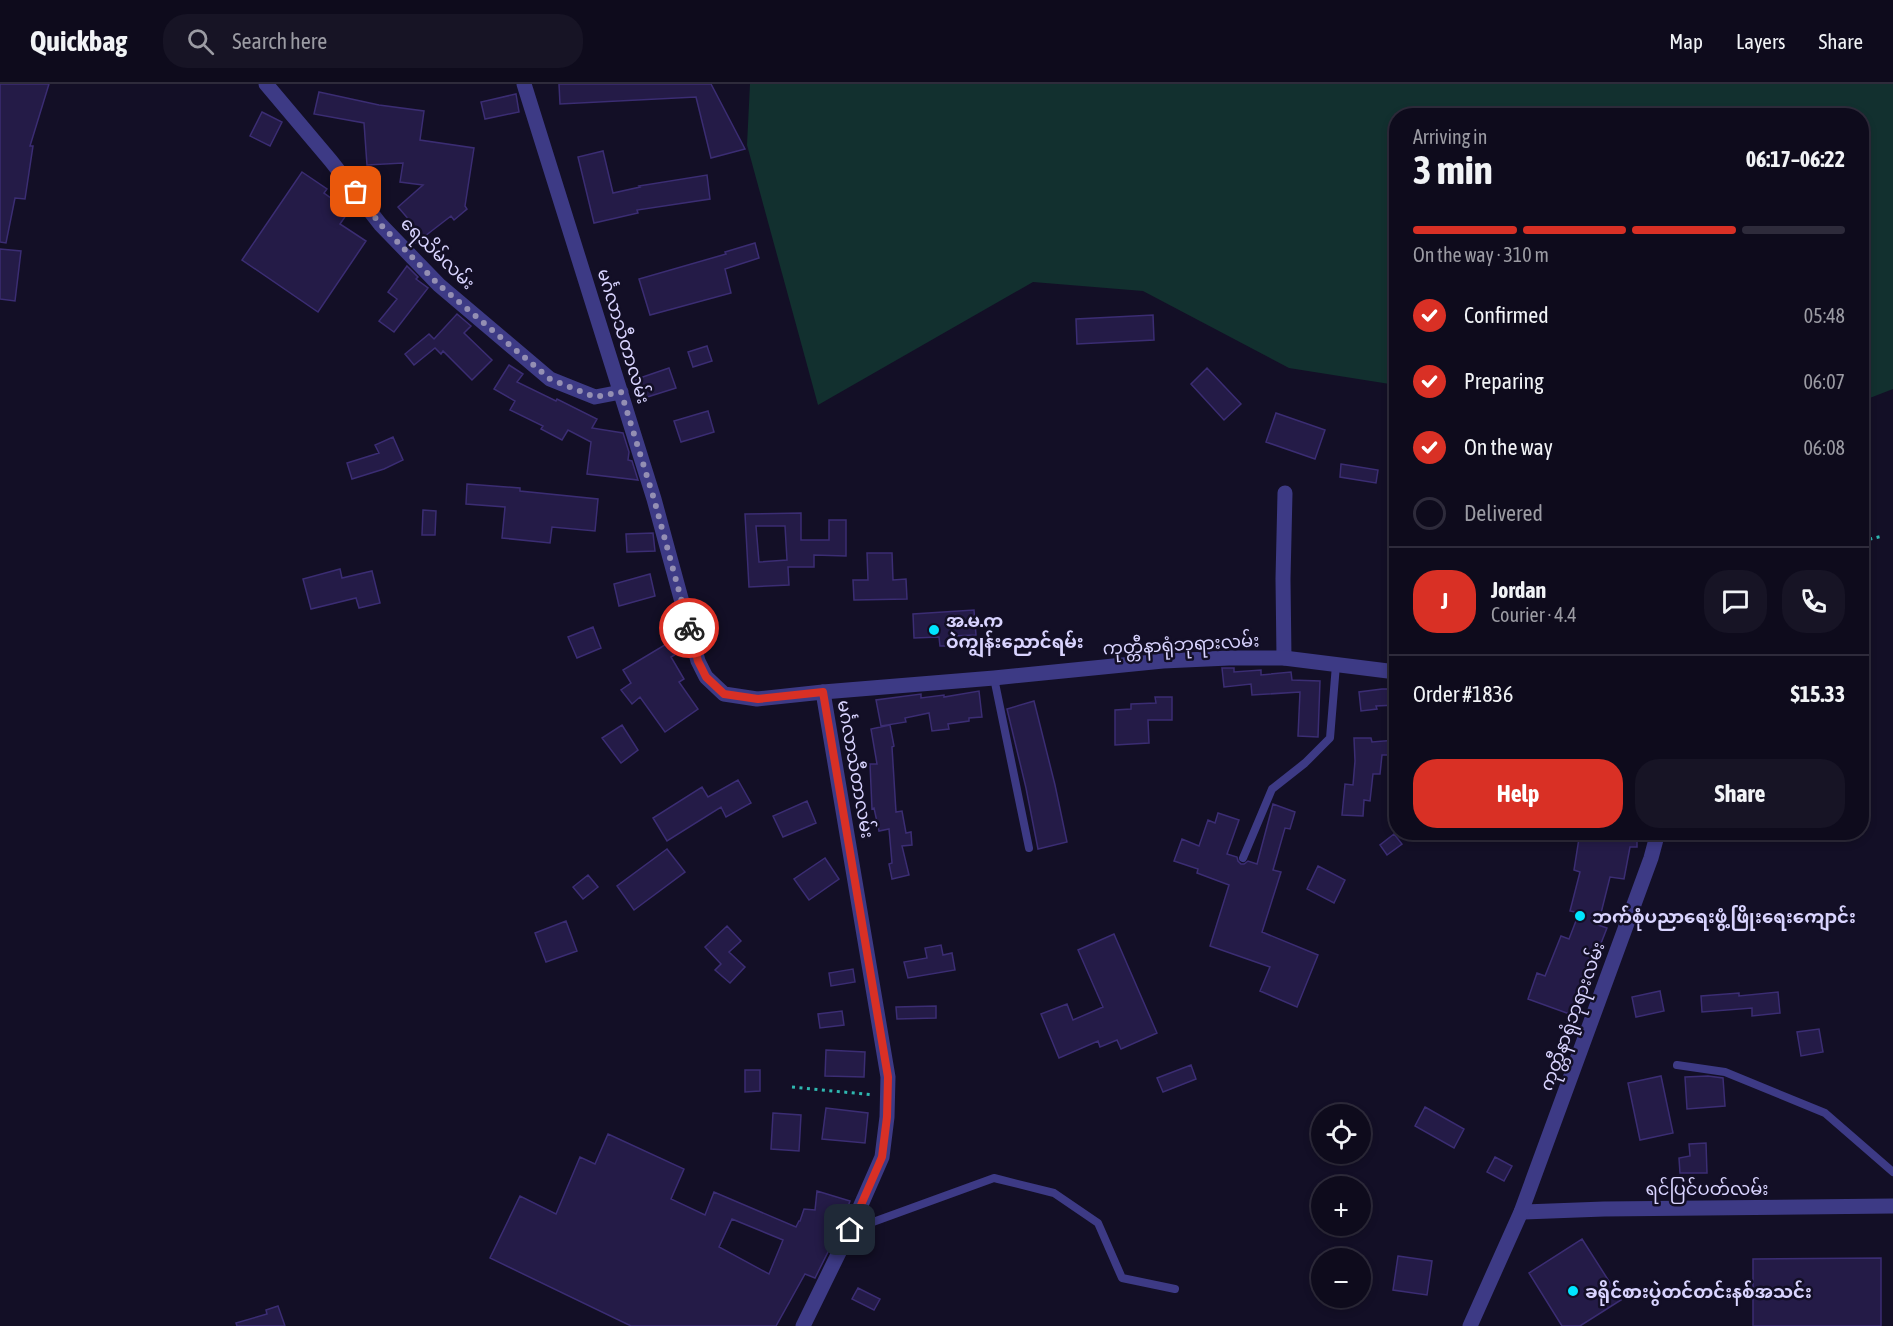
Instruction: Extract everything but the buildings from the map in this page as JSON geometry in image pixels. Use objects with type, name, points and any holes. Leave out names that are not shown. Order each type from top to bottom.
[{"type":"street","name":"ရေသိမ်လမ်း","points":[[266,84],[380,224],[439,285],[550,379],[595,397],[621,392]]},
{"type":"street","name":"မင်္ဂလာသီတာလမ်း","points":[[524,84],[654,499],[698,661],[706,677],[724,694],[758,699],[823,692],[888,1077],[888,1097],[882,1157],[850,1230],[803,1326]]},
{"type":"street","points":[[1284,658],[1285,493]]},
{"type":"street","name":"ကုတ္တီနာရုံဘုရားလမ်း","points":[[823,692],[1163,661],[1229,658],[1284,658],[1389,671]]},
{"type":"street","name":"ကုတ္တီနာရုံဘုရားလမ်း","points":[[1470,1326],[1521,1212],[1656,840]]},
{"type":"street","name":"ရင်ပြင်ပတ်လမ်း","points":[[1521,1212],[1893,1206]]},
{"type":"lane","points":[[1243,858],[1272,789],[1305,763],[1330,738],[1336,665]]},
{"type":"lane","points":[[994,678],[1029,848]]},
{"type":"lane","points":[[1677,1065],[1725,1072],[1825,1113],[1893,1172]]},
{"type":"lane","points":[[850,1230],[994,1178],[1054,1193],[1098,1223],[1122,1278],[1175,1289]]},
{"type":"path","points":[[1869,539],[1883,536]]},
{"type":"path","points":[[792,1088],[888,1097]]},
{"type":"green space","points":[[750,84],[1893,84],[1893,389],[1869,398],[1869,108],[1389,108],[1389,384],[1289,368],[1143,291],[1033,282],[818,405],[747,145]]},
{"type":"way so far","points":[[356,192],[380,224],[439,285],[550,379],[595,397],[621,392],[654,499],[689,628]]},
{"type":"place","name":"အ.မ.က ဝဲကျွန်းညောင်ရမ်း","points":[[934,630]]},
{"type":"place","name":"ဘက်စုံပညာရေးဖွံ့ဖြိုးရေးကျောင်း","points":[[1580,916]]},
{"type":"place","name":"ခရိုင်စားပွဲတင်တင်းနစ်အသင်း","points":[[1573,1291]]},
{"type":"route","points":[[689,628],[698,661],[706,677],[724,694],[758,699],[823,692],[888,1077],[887,1117],[882,1157],[850,1230]]}]
